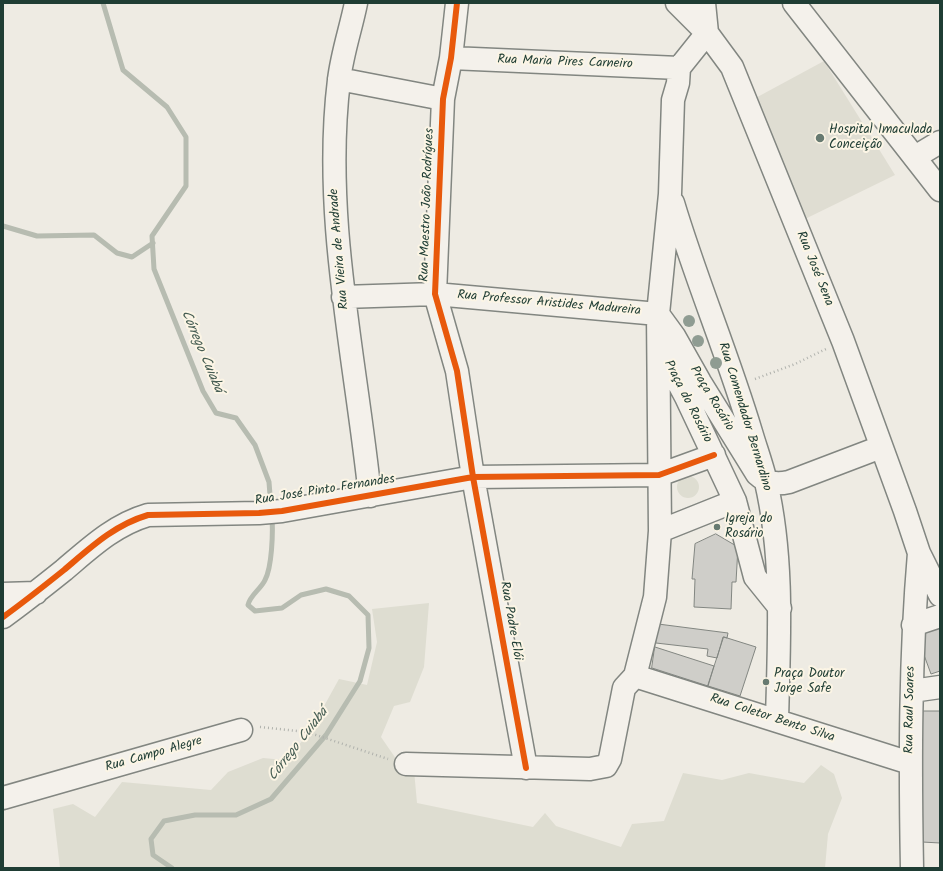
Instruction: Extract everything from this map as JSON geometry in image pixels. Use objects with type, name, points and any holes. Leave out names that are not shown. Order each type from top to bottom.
[{"type":"street","name":"Rua Vieira de Andrade","points":[[356,3],[339,79],[336,114],[335,182],[343,297],[362,420],[370,496]]},
{"type":"street","name":"Rua Maestro João Rodrígues","points":[[457,3],[451,58],[443,99],[435,294],[457,371],[473,477]]},
{"type":"street","name":"Rua José Sena","points":[[677,3],[707,33],[732,67],[843,341],[919,553],[940,595]]},
{"type":"street","points":[[679,68],[707,33],[704,3]]},
{"type":"street","points":[[794,3],[940,190]]},
{"type":"street","name":"Rua Maria Pires Carneiro","points":[[451,58],[679,68]]},
{"type":"street","name":"Rua Comendador Bernardino","points":[[635,676],[656,597],[660,531],[658,314],[670,194],[673,100],[678,83],[679,68]]},
{"type":"street","points":[[339,79],[443,99]]},
{"type":"street","points":[[915,158],[940,142]]},
{"type":"street","name":"Rua Comendador Bernardino","points":[[670,194],[688,252],[737,386],[766,481],[777,548],[780,608],[777,720]]},
{"type":"street","name":"Rua Professor Aristides Madureira","points":[[343,297],[435,294],[658,314]]},
{"type":"street","name":"Praça Rosário","points":[[658,314],[674,336],[700,382],[757,474],[766,481]]},
{"type":"street","name":"Praça do Rosário","points":[[658,346],[736,501],[755,577],[780,608]]},
{"type":"street","points":[[766,481],[778,485],[789,482],[881,447]]},
{"type":"street","name":"Rua José Pinto Fernandes","points":[[3,616],[36,593],[113,530],[132,520],[148,515],[259,513],[282,511],[473,477],[659,475],[714,455]]},
{"type":"street","name":"Rua Padre Elói","points":[[473,477],[526,768]]},
{"type":"street","points":[[660,531],[736,501]]},
{"type":"street","name":"Rua Raul Soares","points":[[912,868],[910,763],[913,625],[919,553]]},
{"type":"street","points":[[3,594],[36,593]]},
{"type":"street","points":[[913,625],[940,616]]},
{"type":"street","points":[[406,764],[590,769],[606,766],[610,759],[624,688],[635,676]]},
{"type":"street","name":"Rua Coletor Bento Silva","points":[[635,676],[910,763]]},
{"type":"street","points":[[912,691],[940,687]]},
{"type":"street","name":"Rua Campo Alegre","points":[[3,798],[241,730]]},
{"type":"path","points":[[737,386],[795,364],[843,341]]},
{"type":"path","points":[[241,730],[261,727],[307,732],[406,764]]},
{"type":"shaded area","name":"Hospital Imaculada Conceição","points":[[824,61],[895,175],[805,219],[750,101]]},
{"type":"shaded area","points":[[688,476],[696,479],[699,487],[696,495],[688,498],[680,495],[677,487],[680,479]]},
{"type":"shaded area","points":[[429,603],[424,667],[410,702],[394,706],[381,737],[403,769],[414,770],[417,803],[533,827],[545,813],[556,826],[621,847],[632,824],[664,821],[683,773],[722,780],[749,773],[804,783],[821,765],[834,774],[842,798],[828,834],[825,868],[60,868],[53,809],[73,804],[95,817],[122,782],[211,790],[228,772],[263,758],[284,760],[308,735],[339,679],[367,685],[377,642],[372,609]]},
{"type":"building","points":[[716,534],[738,547],[736,582],[732,582],[731,609],[694,607],[695,579],[692,579],[695,544]]},
{"type":"building","points":[[658,624],[728,633],[727,638],[723,637],[717,658],[707,656],[708,649],[656,643]]},
{"type":"building","points":[[940,628],[940,671],[931,674],[917,636]]},
{"type":"building","points":[[724,637],[756,647],[740,696],[708,686]]},
{"type":"building","points":[[655,647],[714,666],[708,686],[652,668]]},
{"type":"building","points":[[923,711],[940,711],[940,843],[922,842]]},
{"type":"waterway","name":"Córrego Cuiabá","points":[[103,3],[123,70],[167,107],[186,137],[186,186],[152,236],[154,269],[203,391],[216,413],[236,418],[255,445],[269,482],[271,508]]},
{"type":"waterway","points":[[3,226],[37,236],[94,235],[117,253],[132,257],[153,243]]},
{"type":"waterway","name":"Córrego Cuiabá","points":[[172,868],[153,855],[151,839],[164,821],[195,815],[236,815],[271,799],[326,735],[360,681],[369,648],[368,615],[349,596],[326,589],[301,595],[282,608],[255,611],[248,605],[251,598],[263,583],[269,567],[272,550],[272,518]]},
{"type":"cycle path","points":[[457,3],[451,58],[443,99],[435,294],[457,371],[473,477],[526,768]]},
{"type":"cycle path","points":[[3,617],[103,538],[124,525],[148,515],[259,513],[282,511],[473,477],[659,475],[714,455]]},
{"type":"place","name":"Hospital Imaculada Conceição","points":[[820,138]]},
{"type":"place","name":"Igreja do Rosário","points":[[717,527]]},
{"type":"place","name":"Praça Doutor Jorge Safe","points":[[766,682]]}]
